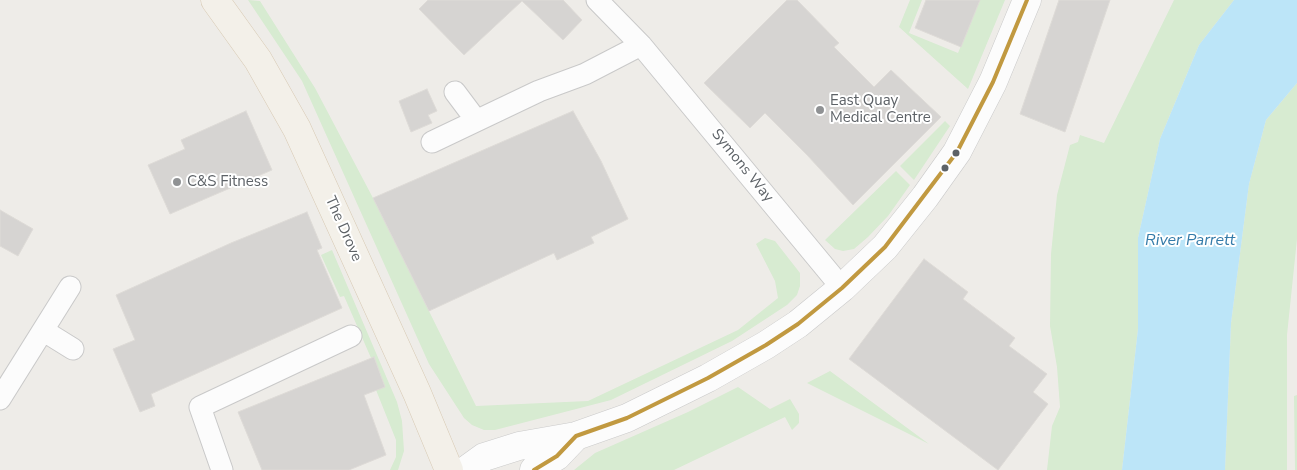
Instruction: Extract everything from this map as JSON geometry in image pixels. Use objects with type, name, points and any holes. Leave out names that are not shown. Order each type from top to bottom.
[{"type":"main road","name":"The Drove","points":[[215,0],[258,60],[297,129],[432,428],[449,470]]},
{"type":"street","name":"Symons Way","points":[[597,0],[641,45],[842,288]]},
{"type":"street","points":[[466,470],[484,457],[510,448],[576,436],[627,418],[716,373],[774,340],[842,288],[885,247],[925,197],[957,152],[993,82],[1027,0]]},
{"type":"street","points":[[432,142],[539,91],[585,74],[641,45]]},
{"type":"street","points":[[455,92],[476,120]]},
{"type":"street","points":[[0,399],[70,287]]},
{"type":"street","points":[[44,331],[73,349]]},
{"type":"street","points":[[222,470],[200,407],[351,336]]},
{"type":"street","points":[[534,470],[557,456],[576,436]]},
{"type":"green space","points":[[248,0],[260,1],[315,88],[373,198],[476,406],[588,401],[738,330],[778,298],[775,281],[756,244],[765,238],[775,241],[800,273],[800,286],[797,295],[787,305],[732,341],[611,400],[495,430],[484,430],[472,425],[464,418],[429,364],[302,81]]},
{"type":"green space","points":[[910,0],[922,0],[909,33],[958,53],[980,0],[1005,0],[968,89],[899,27]]},
{"type":"green space","points":[[1174,0],[1234,0],[1199,45],[1160,139],[1138,238],[1138,329],[1122,470],[1047,470],[1052,426],[1060,407],[1057,367],[1050,326],[1051,254],[1057,195],[1070,145],[1078,142],[1080,135],[1104,143]]},
{"type":"green space","points":[[1297,83],[1297,239],[1287,335],[1287,470],[1225,470],[1231,323],[1249,184],[1266,120]]},
{"type":"green space","points":[[945,121],[950,126],[914,180],[900,166]]},
{"type":"green space","points":[[896,171],[910,185],[888,216],[854,249],[843,251],[835,249],[825,240]]},
{"type":"green space","points":[[332,250],[397,402],[402,421],[404,451],[398,470],[390,470],[396,457],[396,440],[376,390],[385,387],[374,357],[371,358],[344,296],[340,297],[321,255]]},
{"type":"green space","points":[[830,371],[929,444],[807,383]]},
{"type":"green space","points":[[738,387],[770,409],[790,399],[799,414],[799,423],[792,430],[785,417],[674,470],[574,470],[595,453],[688,412]]},
{"type":"green space","points":[[1297,395],[1297,470],[1295,470],[1294,396]]},
{"type":"water","name":"River Parrett","points":[[1234,0],[1297,0],[1297,83],[1266,120],[1249,184],[1231,323],[1225,470],[1122,470],[1138,329],[1138,238],[1160,139],[1199,45]]},
{"type":"building","points":[[428,0],[563,0],[582,20],[563,40],[522,1],[464,55],[419,9]]},
{"type":"building","name":"East Quay Medical Centre","points":[[787,0],[797,0],[839,43],[834,47],[874,87],[891,70],[941,117],[853,205],[765,113],[750,128],[704,83]]},
{"type":"building","points":[[926,0],[980,0],[961,47],[915,28]]},
{"type":"building","points":[[1059,0],[1110,0],[1065,132],[1020,114]]},
{"type":"building","points":[[427,89],[437,111],[428,115],[432,123],[411,132],[399,101]]},
{"type":"building","points":[[246,111],[272,170],[170,214],[148,165],[185,149],[181,140]]},
{"type":"building","points":[[573,111],[601,161],[628,219],[591,237],[594,243],[557,260],[554,253],[429,311],[373,198]]},
{"type":"building","points":[[0,210],[33,229],[18,256],[0,246]]},
{"type":"building","points":[[307,212],[322,248],[317,250],[342,308],[151,394],[155,406],[140,412],[113,349],[135,340],[116,295],[231,243]]},
{"type":"building","points":[[924,259],[968,292],[963,299],[1015,338],[1009,346],[1047,374],[1033,392],[1048,404],[998,470],[849,359]]},
{"type":"building","points":[[374,357],[385,387],[364,395],[386,455],[349,470],[262,470],[238,412]]},
{"type":"transit line","points":[[534,470],[557,456],[576,436],[627,418],[708,378],[766,345],[798,324],[842,288],[885,247],[957,152],[993,82],[1027,0]]},
{"type":"place","name":"East Quay Medical Centre","points":[[820,110]]},
{"type":"place","name":"C&S Fitness","points":[[177,182]]}]
